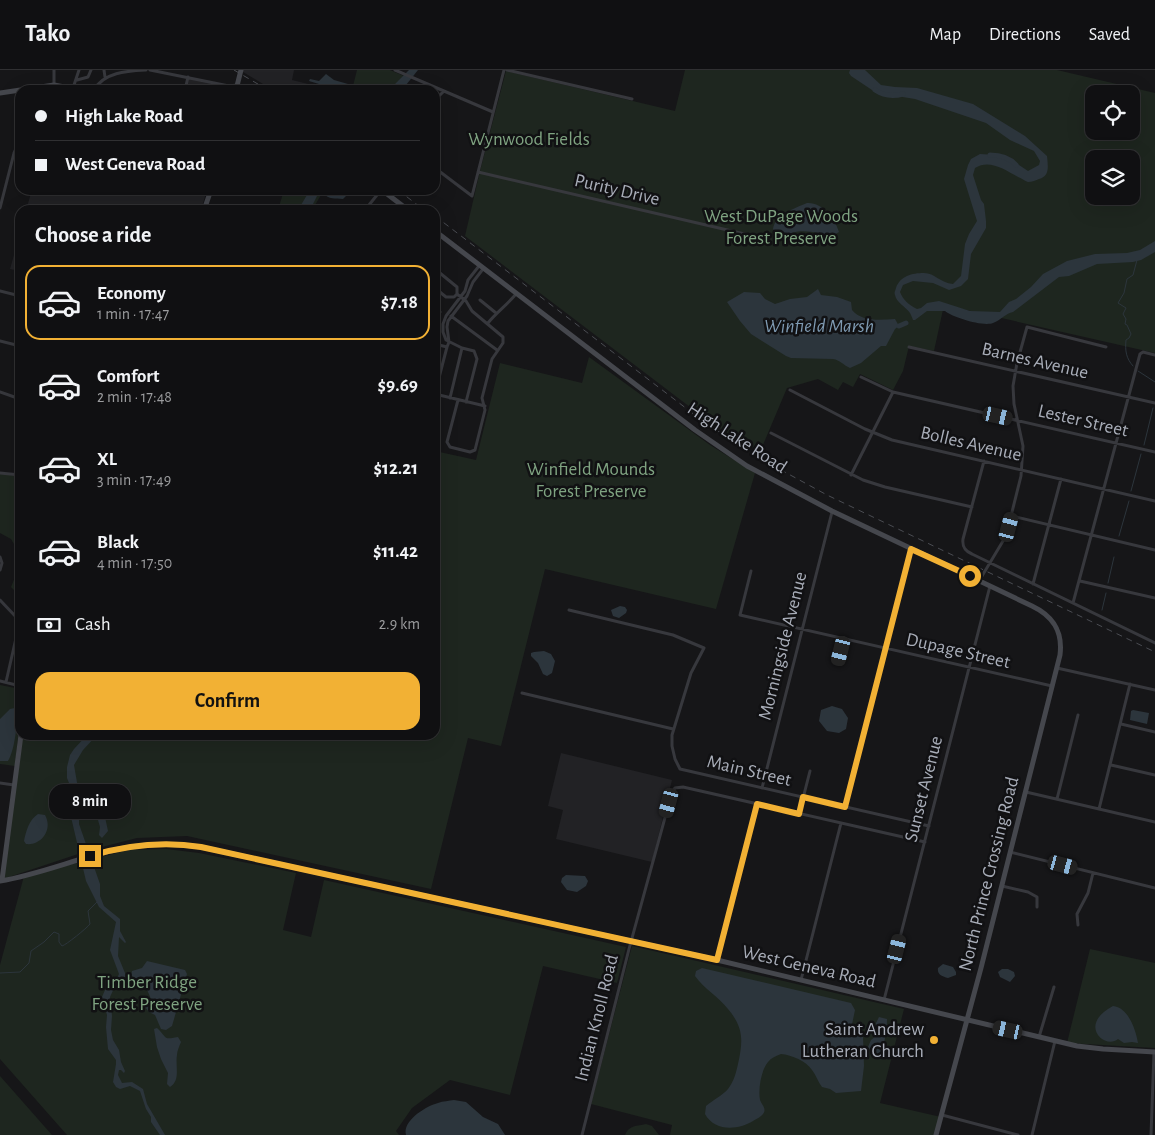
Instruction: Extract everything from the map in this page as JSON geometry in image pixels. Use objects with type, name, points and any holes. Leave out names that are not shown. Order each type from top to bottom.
[{"type":"street","points":[[54,70],[54,85]]},
{"type":"street","points":[[74,85],[79,70]]},
{"type":"street","points":[[77,80],[88,77],[92,70]]},
{"type":"street","points":[[97,85],[106,77],[146,70]]},
{"type":"street","points":[[150,70],[224,85]]},
{"type":"street","points":[[237,85],[241,70]]},
{"type":"street","points":[[395,70],[430,85]]},
{"type":"street","points":[[440,172],[472,196],[493,112],[506,70],[632,99]]},
{"type":"street","points":[[104,71],[106,77]]},
{"type":"street","points":[[186,85],[188,77]]},
{"type":"street","points":[[440,89],[493,112]]},
{"type":"street","points":[[440,95],[444,91]]},
{"type":"street","points":[[0,93],[15,93]]},
{"type":"street","points":[[0,208],[15,151]]},
{"type":"street","name":"Purity Drive","points":[[478,172],[750,235]]},
{"type":"street","points":[[369,205],[377,195]]},
{"type":"street","points":[[388,195],[401,205]]},
{"type":"street","name":"High Lake Road","points":[[440,235],[723,450],[766,477],[832,511],[1039,609],[1052,620]]},
{"type":"street","points":[[466,402],[477,359],[474,351],[449,342],[444,335],[446,316],[465,291],[468,280],[481,267]]},
{"type":"street","points":[[440,273],[457,287],[460,297],[472,311],[503,337],[502,343],[492,359],[482,398],[485,410],[475,450],[470,452],[450,447],[447,442],[458,400]]},
{"type":"street","points":[[0,291],[15,295]]},
{"type":"street","points":[[440,291],[448,297],[460,297]]},
{"type":"street","points":[[488,324],[496,313],[516,294]]},
{"type":"street","points":[[445,326],[460,297]]},
{"type":"street","points":[[480,300],[496,313]]},
{"type":"street","points":[[451,316],[497,350]]},
{"type":"street","points":[[440,324],[445,326]]},
{"type":"street","points":[[979,581],[1003,541],[1012,516],[1022,470],[1023,446],[1013,395],[1015,371],[1027,327],[1106,347]]},
{"type":"street","points":[[0,341],[15,345]]},
{"type":"street","points":[[440,372],[449,342]]},
{"type":"street","points":[[440,345],[446,347]]},
{"type":"street","name":"Barnes Avenue","points":[[909,347],[1155,403]]},
{"type":"street","points":[[450,398],[462,348]]},
{"type":"street","points":[[1073,603],[1140,354],[1143,352],[1155,355]]},
{"type":"street","name":"Lester Street","points":[[861,376],[893,392],[1155,452]]},
{"type":"street","name":"Bolles Avenue","points":[[790,390],[873,432],[897,441],[1155,501]]},
{"type":"street","points":[[0,392],[15,397]]},
{"type":"street","points":[[851,475],[893,392]]},
{"type":"street","points":[[440,395],[485,406]]},
{"type":"street","points":[[770,433],[851,475],[885,487],[972,507]]},
{"type":"street","points":[[984,461],[963,539],[964,547],[969,553],[1155,643]]},
{"type":"street","points":[[0,473],[15,474]]},
{"type":"street","points":[[1033,584],[1061,479]]},
{"type":"street","name":"Morningside Avenue","points":[[762,788],[832,511]]},
{"type":"street","points":[[1012,516],[1155,550]]},
{"type":"street","points":[[845,807],[911,549]]},
{"type":"street","points":[[0,557],[2,563],[0,570]]},
{"type":"street","name":"Dupage Street","points":[[751,571],[740,615],[1052,686]]},
{"type":"street","points":[[1080,581],[1155,598]]},
{"type":"street","name":"Sunset Avenue","points":[[884,1000],[990,586]]},
{"type":"street","points":[[0,600],[15,616]]},
{"type":"street","points":[[522,692],[673,729],[691,673],[704,648],[674,635],[569,610]]},
{"type":"street","name":"North Prince Crossing Road","points":[[936,1135],[1057,668],[1061,642],[1058,628],[1052,620]]},
{"type":"street","points":[[838,663],[844,638]]},
{"type":"street","points":[[6,682],[15,642]]},
{"type":"street","points":[[1057,668],[1155,690]]},
{"type":"street","points":[[0,681],[15,685]]},
{"type":"street","points":[[1100,809],[1130,684]]},
{"type":"street","points":[[1057,799],[1078,715]]},
{"type":"street","points":[[1121,724],[1155,732]]},
{"type":"street","name":"Main Street","points":[[673,729],[672,746],[680,769],[929,826]]},
{"type":"street","points":[[1,881],[20,740]]},
{"type":"street","points":[[1111,765],[1155,775]]},
{"type":"street","points":[[799,814],[810,771]]},
{"type":"street","points":[[0,783],[14,785]]},
{"type":"street","name":"Main Street","points":[[672,792],[675,788],[683,787],[924,842]]},
{"type":"street","name":"Indian Knoll Road","points":[[582,1135],[672,792]]},
{"type":"street","points":[[1026,792],[1155,822]]},
{"type":"street","points":[[717,960],[757,804]]},
{"type":"street","points":[[801,980],[841,823]]},
{"type":"street","name":"West Geneva Road","points":[[1,881],[114,850],[142,845],[171,843],[195,846],[717,960],[1055,1041],[1093,1048],[1154,1052]]},
{"type":"street","points":[[1010,852],[1155,888]]},
{"type":"street","points":[[1078,925],[1077,914],[1088,893],[1094,873]]},
{"type":"street","points":[[1002,886],[1028,892],[1037,897],[1037,907]]},
{"type":"street","points":[[1039,1037],[1054,987]]},
{"type":"street","points":[[1032,1135],[1055,1041]]},
{"type":"street","points":[[1152,1135],[1154,1052]]},
{"type":"street","points":[[942,1115],[1018,1135]]},
{"type":"shaded area","points":[[243,70],[294,70],[292,80],[312,85],[265,85],[243,72]]},
{"type":"shaded area","points":[[188,77],[221,85],[186,85]]},
{"type":"shaded area","points":[[30,195],[206,195],[202,205],[28,205]]},
{"type":"shaded area","points":[[15,252],[15,270],[10,269]]},
{"type":"shaded area","points":[[561,753],[672,780],[652,862],[556,839],[563,810],[548,806]]},
{"type":"green space","points":[[357,70],[390,70],[404,76],[394,85],[353,85]]},
{"type":"green space","name":"West DuPage Woods Forest Preserve","points":[[685,70],[1057,70],[1121,85],[1085,85],[1085,140],[1140,140],[1140,89],[1155,93],[1155,353],[944,305],[934,351],[909,346],[903,371],[893,390],[860,374],[853,387],[843,382],[838,390],[818,379],[787,388],[760,452],[711,423],[465,236],[506,71],[675,111]]},
{"type":"green space","points":[[282,195],[321,195],[315,205],[280,205]]},
{"type":"green space","name":"Winfield Mounds Forest Preserve","points":[[589,357],[710,445],[755,473],[716,609],[545,569],[501,746],[468,738],[431,889],[187,836],[137,838],[90,850],[3,879],[22,740],[440,740],[440,452],[476,460],[500,363],[582,383]]},
{"type":"green space","points":[[0,474],[15,476],[15,546],[11,539],[0,533]]},
{"type":"green space","points":[[15,577],[15,591],[11,587]]},
{"type":"green space","points":[[0,685],[15,688],[15,740],[18,740],[15,766],[0,764]]},
{"type":"green space","name":"Timber Ridge Forest Preserve","points":[[166,849],[199,853],[296,873],[283,930],[311,937],[324,880],[626,947],[617,983],[543,966],[510,1095],[450,1080],[412,1108],[396,1131],[399,1135],[67,1135],[0,1059],[0,965],[24,876],[129,850]]},
{"type":"green space","points":[[632,946],[904,1009],[880,1103],[941,1117],[936,1135],[670,1135],[672,1125],[591,1104]]},
{"type":"green space","points":[[1090,949],[1155,963],[1155,1048],[1067,1043]]},
{"type":"green space","points":[[0,1076],[52,1135],[0,1135]]},
{"type":"green space","points":[[646,1124],[652,1126],[659,1135],[625,1135],[631,1128]]},
{"type":"water","points":[[409,70],[418,70],[406,85],[394,85]]},
{"type":"water","points":[[850,70],[865,70],[881,85],[917,88],[973,104],[1025,136],[1047,156],[1047,173],[1043,178],[1031,182],[1027,182],[996,166],[986,164],[975,168],[973,175],[984,204],[986,228],[971,254],[968,279],[961,286],[949,290],[933,283],[913,281],[903,285],[900,292],[901,295],[917,309],[927,303],[939,301],[970,311],[1000,312],[1009,302],[1031,287],[1043,274],[1067,261],[1095,254],[1127,253],[1140,250],[1155,241],[1155,252],[1141,260],[1097,264],[1069,276],[1059,277],[1013,312],[993,323],[982,324],[968,321],[945,311],[927,311],[913,320],[910,313],[899,302],[895,294],[898,284],[903,278],[915,274],[928,273],[953,284],[961,276],[965,244],[977,221],[964,179],[971,159],[980,154],[995,155],[1013,161],[1028,171],[1039,165],[1040,161],[1034,151],[1010,140],[986,123],[915,99],[878,93],[851,76]]},
{"type":"water","points":[[326,74],[334,80],[349,85],[322,85],[309,81],[310,79],[319,81]]},
{"type":"water","points":[[307,195],[318,195],[312,205],[301,205]]},
{"type":"water","points":[[326,195],[347,195],[343,199]]},
{"type":"water","points":[[807,203],[813,203],[823,208],[831,216],[839,232],[834,235],[802,231],[784,237],[777,234],[773,229],[777,220],[786,213]]},
{"type":"water","name":"Winfield Marsh","points":[[818,289],[821,295],[837,297],[851,302],[852,310],[861,317],[883,320],[895,319],[899,326],[895,329],[886,346],[881,346],[861,363],[850,368],[833,359],[791,358],[786,356],[751,334],[727,302],[744,292],[760,293],[765,299],[775,304],[790,299],[807,297]]},
{"type":"water","points":[[620,606],[625,607],[626,613],[619,618],[613,616],[611,610]]},
{"type":"water","points":[[544,651],[551,654],[555,661],[552,673],[547,676],[543,674],[538,663],[531,656],[531,653]]},
{"type":"water","points":[[832,706],[842,709],[848,718],[846,729],[839,733],[827,731],[819,721],[821,710]]},
{"type":"water","points":[[15,708],[15,736],[8,761],[0,761],[0,719],[10,709]]},
{"type":"water","points":[[1131,711],[1149,713],[1147,724],[1130,720]]},
{"type":"water","points":[[82,740],[92,740],[83,750],[74,765],[79,794],[79,824],[100,884],[100,896],[104,906],[120,919],[120,931],[126,942],[119,937],[118,956],[125,973],[125,980],[122,984],[116,984],[110,997],[113,1040],[119,1050],[125,1071],[124,1073],[119,1070],[118,1075],[122,1083],[132,1082],[143,1089],[147,1104],[165,1135],[160,1135],[151,1122],[151,1117],[140,1091],[130,1086],[120,1089],[113,1082],[116,1060],[108,1049],[107,1015],[102,997],[105,990],[116,980],[119,974],[110,950],[116,922],[99,907],[86,881],[71,817],[71,788],[67,778],[67,767],[70,755]]},
{"type":"water","points":[[90,811],[100,813],[105,817],[108,831],[102,838],[99,835],[100,827],[98,820],[87,816]]},
{"type":"water","points":[[38,814],[45,815],[48,826],[47,831],[37,842],[26,844],[24,841],[28,826]]},
{"type":"water","points":[[566,875],[585,876],[588,881],[586,886],[577,892],[567,890],[561,882],[562,878]]},
{"type":"water","points":[[147,961],[185,970],[187,974],[172,1026],[166,1030],[161,1029],[155,1015],[145,1007],[151,999],[145,985],[138,982],[131,975],[132,971],[142,968]]},
{"type":"water","points":[[943,964],[953,967],[956,975],[948,978],[940,975],[938,968]]},
{"type":"water","points":[[702,968],[851,1003],[855,1010],[850,1034],[863,1037],[864,1066],[861,1091],[836,1093],[822,1087],[806,1064],[794,1057],[781,1054],[769,1061],[762,1075],[759,1091],[764,1109],[762,1115],[747,1124],[727,1128],[709,1120],[705,1114],[706,1106],[728,1089],[736,1074],[740,1056],[741,1035],[737,1022],[728,1009],[695,976],[696,971]]},
{"type":"water","points":[[1002,969],[1014,972],[1015,976],[1010,982],[1000,977],[998,972]]},
{"type":"water","points":[[1113,1006],[1123,1010],[1127,1015],[1133,1026],[1138,1043],[1124,1043],[1118,1039],[1113,1042],[1107,1041],[1097,1034],[1095,1028],[1097,1021],[1102,1013]]},
{"type":"water","points":[[879,1017],[887,1019],[887,1027],[883,1047],[879,1054],[873,1054],[868,1047],[871,1040],[876,1036],[876,1023]]},
{"type":"water","points":[[157,1028],[166,1037],[178,1037],[181,1042],[177,1053],[177,1077],[170,1087],[167,1084],[168,1073],[157,1047],[154,1029]]},
{"type":"water","points":[[454,1100],[466,1102],[483,1117],[498,1124],[505,1135],[406,1135],[408,1125],[416,1115],[440,1102]]},
{"type":"waterway","points":[[875,90],[888,95],[903,94]]},
{"type":"waterway","points":[[990,155],[1004,157],[1016,165]]},
{"type":"waterway","points":[[1133,366],[1127,357],[1126,351],[1126,340],[1131,334],[1125,324],[1126,319],[1123,314],[1126,308],[1118,303],[1124,293],[1127,279],[1133,275],[1137,260]]},
{"type":"waterway","points":[[899,326],[906,323]]},
{"type":"waterway","points":[[1138,371],[1155,382]]},
{"type":"waterway","points":[[1144,445],[1153,408]]},
{"type":"waterway","points":[[1131,491],[1141,454]]},
{"type":"waterway","points":[[1119,536],[1129,501]]},
{"type":"waterway","points":[[1108,583],[1114,557]]},
{"type":"waterway","points":[[1102,610],[1106,593]]},
{"type":"waterway","points":[[0,973],[20,972],[29,963],[31,951],[54,932],[59,934],[59,942],[62,946],[72,940],[90,924],[88,911],[97,902]]},
{"type":"railway","points":[[234,70],[260,85]]},
{"type":"railway","points":[[404,195],[418,205]]},
{"type":"railway","points":[[440,220],[704,422],[759,458],[827,495],[1155,652]]},
{"type":"place","name":"Saint Andrew Lutheran Church","points":[[934,1040]]},
{"type":"route","points":[[90,856],[142,845],[171,843],[201,847],[717,960],[757,804],[799,814],[803,797],[845,807],[911,549],[970,576]]},
{"type":"park label","name":"Wynwood Fields","points":[[529,139]]}]
